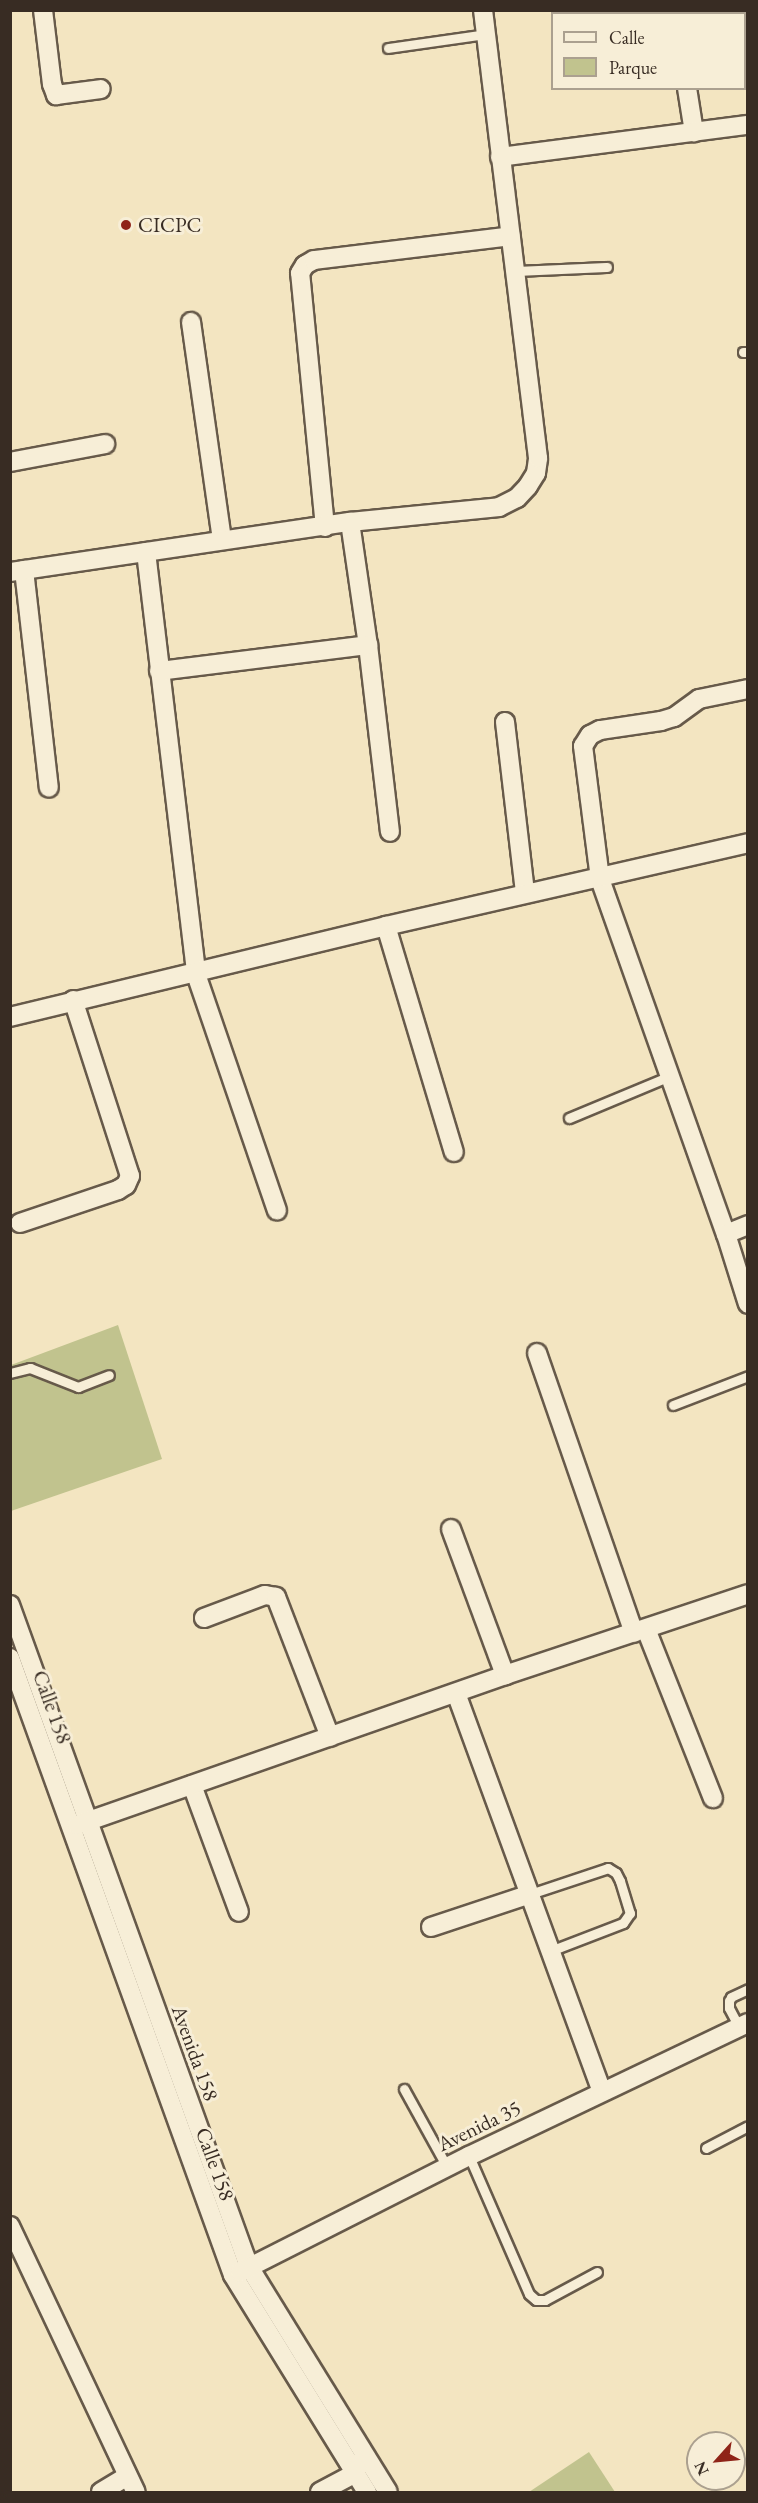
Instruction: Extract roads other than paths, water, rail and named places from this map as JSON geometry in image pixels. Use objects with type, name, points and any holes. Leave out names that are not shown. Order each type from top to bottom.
[{"type":"street","points":[[43,10],[52,84],[56,95],[101,88]]},
{"type":"street","points":[[49,788],[17,572],[350,522],[499,507],[517,498],[528,486],[536,472],[538,458],[483,10]]},
{"type":"street","points":[[687,90],[694,132]]},
{"type":"street","points":[[500,157],[747,125]]},
{"type":"street","points":[[325,527],[300,273],[305,265],[314,260],[511,236]]},
{"type":"street","points":[[191,322],[222,540]]},
{"type":"street","points":[[10,462],[105,444]]},
{"type":"street","points":[[350,522],[368,645],[390,832]]},
{"type":"street","points":[[146,552],[196,974],[277,1211]]},
{"type":"street","points":[[159,671],[368,645]]},
{"type":"street","points":[[747,689],[699,699],[674,717],[662,721],[600,730],[586,740],[583,746],[600,879],[726,1234],[747,1305]]},
{"type":"street","points":[[505,722],[525,893]]},
{"type":"street","points":[[10,1017],[525,893],[600,879],[747,843]]},
{"type":"street","points":[[386,926],[454,1152]]},
{"type":"street","points":[[20,1223],[118,1190],[126,1185],[130,1176],[73,1000]]},
{"type":"street","points":[[726,1234],[747,1225]]},
{"type":"street","points":[[537,1353],[640,1631],[713,1798]]},
{"type":"street","points":[[451,1529],[505,1675]]},
{"type":"street","points":[[79,1824],[505,1675],[747,1594]]},
{"type":"street","points":[[204,1618],[265,1595],[276,1597],[330,1737]]},
{"type":"street","name":"Avenida 158","points":[[10,1605],[32,1662],[79,1824],[181,2080],[241,2271],[388,2493]]},
{"type":"street","points":[[12,1666],[32,1662]]},
{"type":"street","name":"Calle 158","points":[[12,1666],[79,1824],[163,2086],[241,2271],[367,2493]]},
{"type":"street","points":[[456,1692],[602,2091]]},
{"type":"street","points":[[192,1785],[239,1912]]},
{"type":"street","points":[[431,1927],[530,1894]]},
{"type":"street","name":"Avenida 35","points":[[241,2271],[469,2156],[743,2025]]},
{"type":"street","points":[[163,2086],[181,2080]]},
{"type":"street","points":[[10,2226],[17,2253],[132,2484],[101,2493]]},
{"type":"street","points":[[320,2493],[355,2473],[363,2452]]},
{"type":"lane","points":[[388,48],[486,34]]},
{"type":"lane","points":[[516,271],[607,267]]},
{"type":"lane","points":[[569,1119],[670,1076]]},
{"type":"lane","points":[[10,1373],[30,1368],[78,1387],[108,1375]]},
{"type":"lane","points":[[673,1406],[747,1376]]},
{"type":"lane","points":[[530,1894],[608,1868],[616,1873],[620,1881],[630,1913],[624,1923],[550,1950]]},
{"type":"lane","points":[[743,2025],[729,2008],[729,2001],[731,1996],[747,1989]]},
{"type":"lane","points":[[405,2090],[447,2167]]},
{"type":"lane","points":[[706,2148],[747,2126]]},
{"type":"lane","points":[[469,2156],[529,2294],[536,2300],[545,2300],[597,2272]]},
{"type":"place","name":"CICPC","points":[[126,225]]}]
